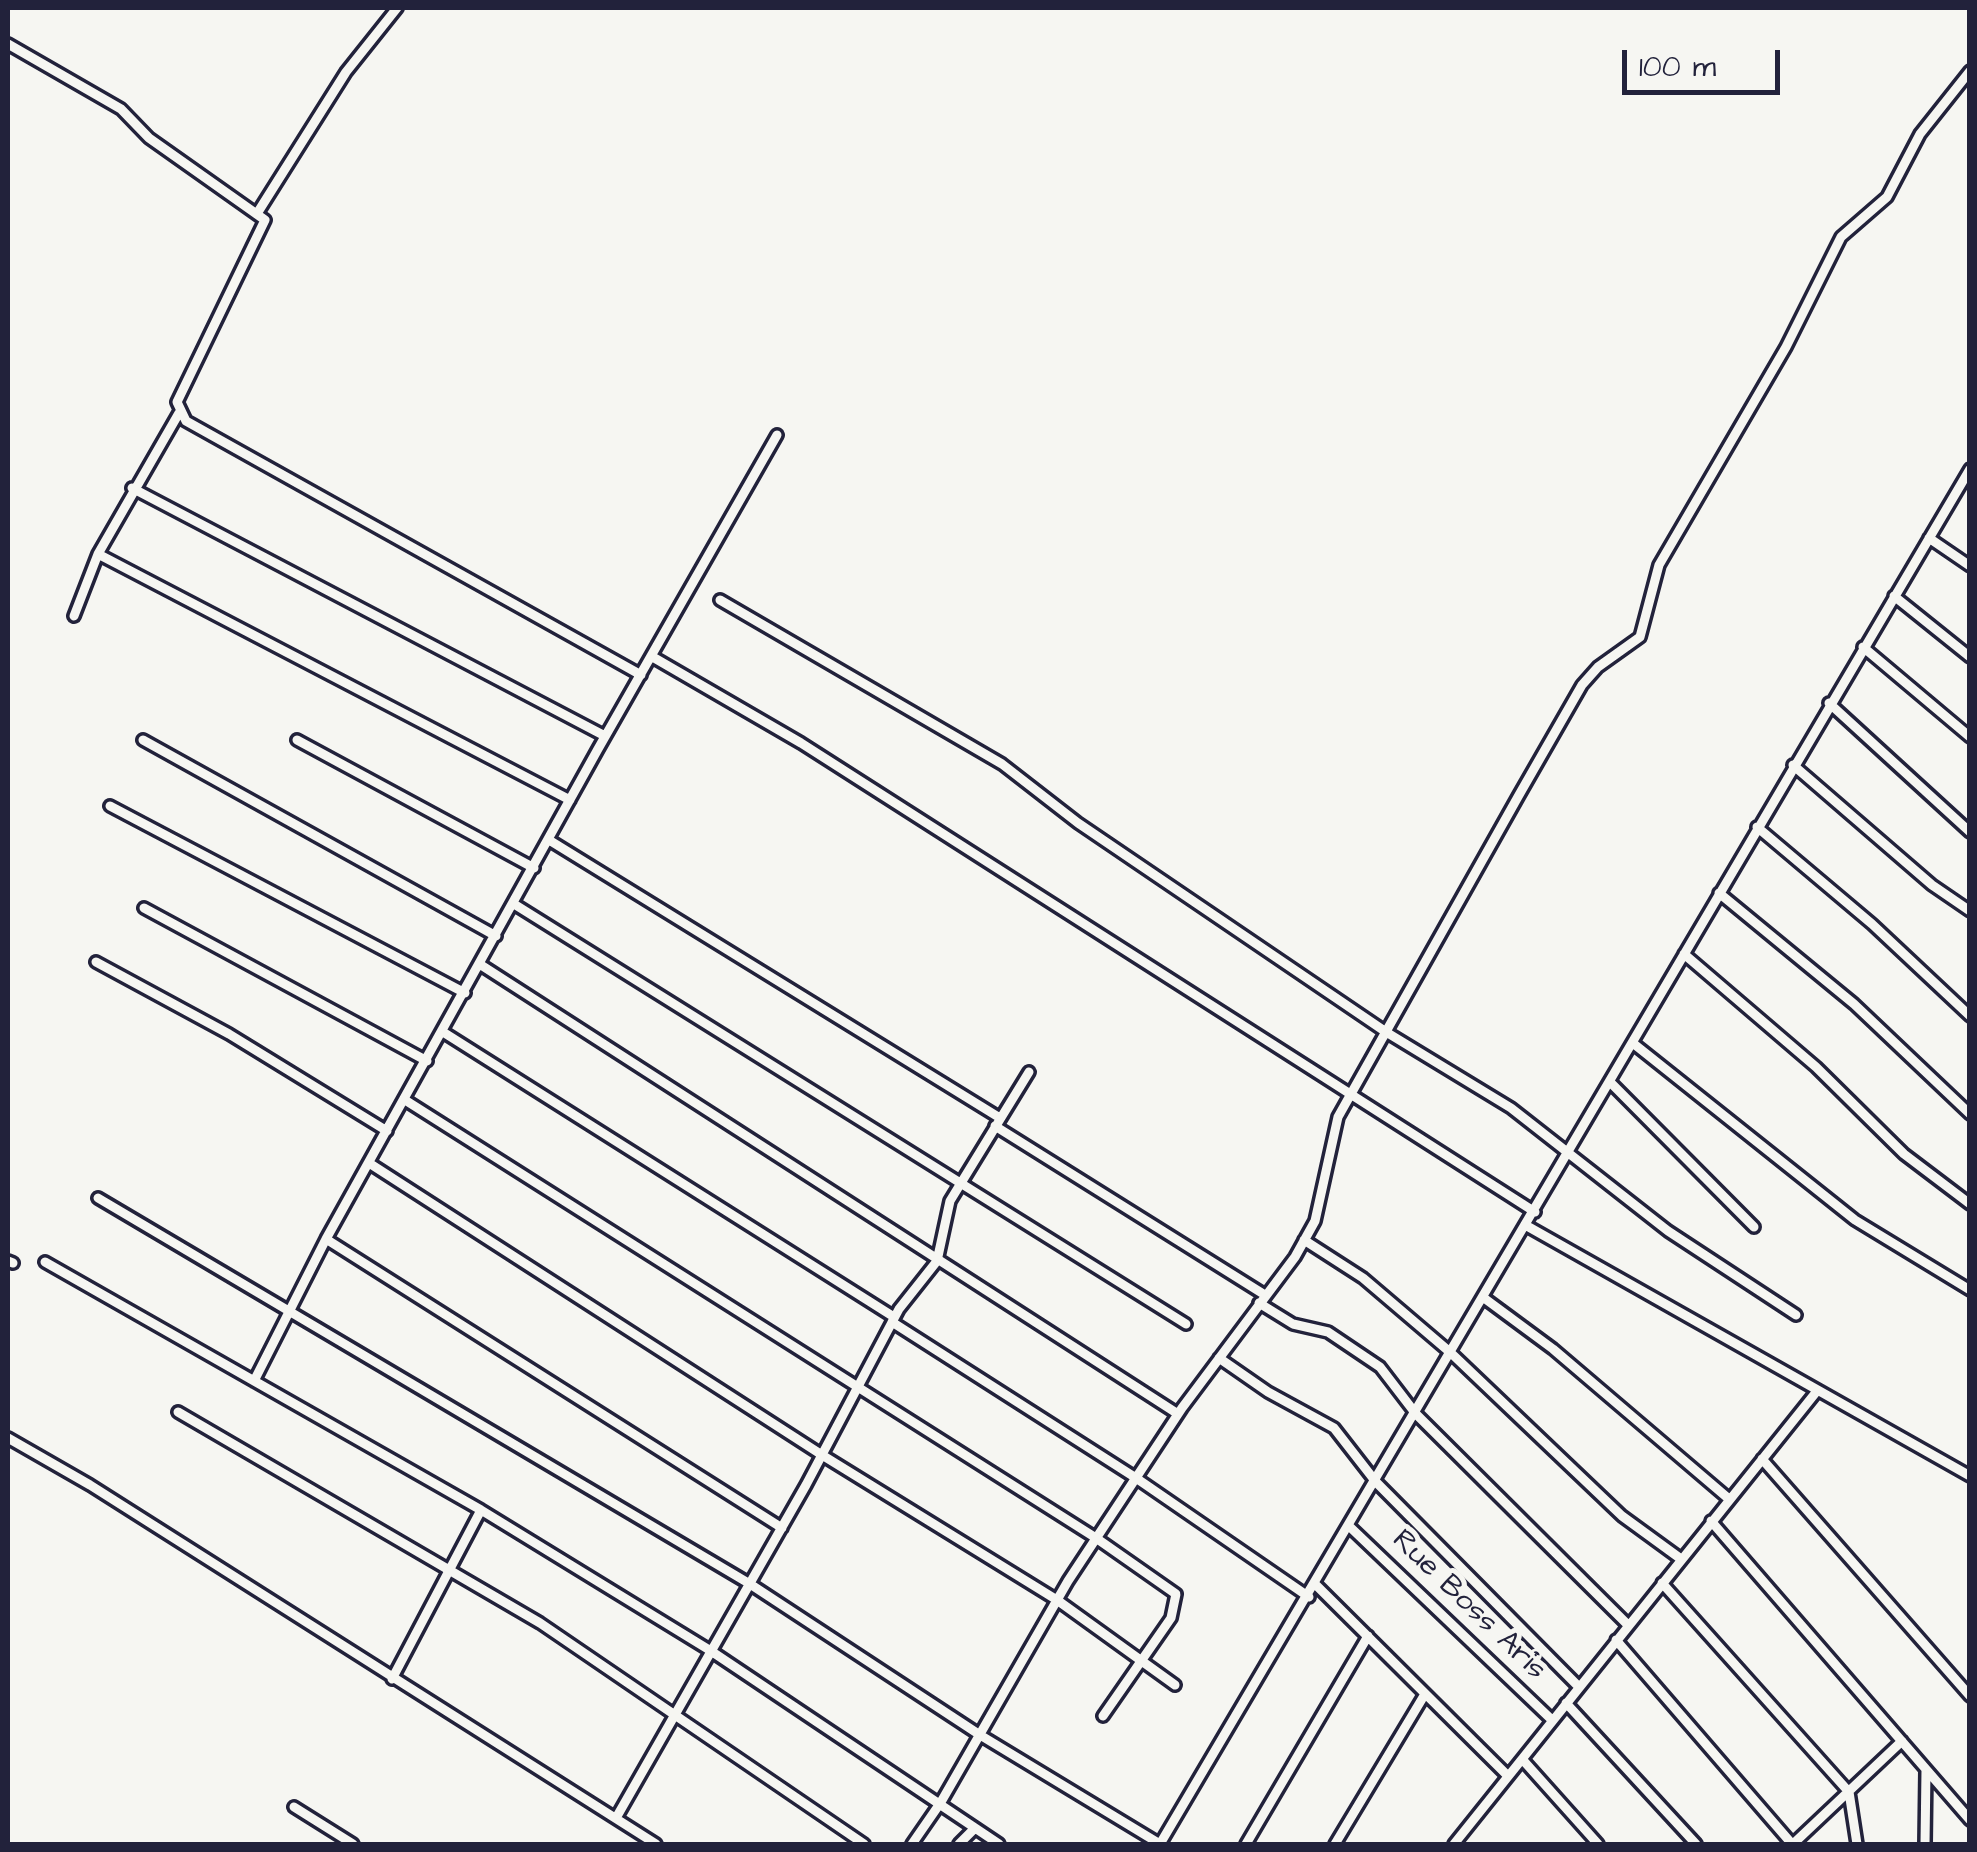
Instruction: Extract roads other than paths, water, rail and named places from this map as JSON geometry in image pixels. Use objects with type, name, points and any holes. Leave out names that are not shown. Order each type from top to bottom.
[{"type":"street","points":[[258,212],[346,72],[397,8]]},
{"type":"street","points":[[8,44],[121,109],[148,138],[258,212],[265,228],[205,339],[177,402],[179,413],[132,488],[98,554],[74,616]]},
{"type":"street","points":[[912,1844],[941,1802],[1096,1538],[1178,1414],[1304,1240],[1323,1194],[1338,1117],[1582,685],[1598,667],[1640,638],[1660,564],[1786,347],[1841,237],[1887,197],[1920,134],[1970,71]]},
{"type":"street","points":[[179,413],[337,508],[494,589],[641,675]]},
{"type":"street","points":[[254,1380],[326,1239],[777,435]]},
{"type":"street","points":[[98,1198],[750,1584],[980,1735],[1160,1844],[1612,1083],[1829,703],[1970,468]]},
{"type":"street","points":[[132,488],[606,736]]},
{"type":"street","points":[[1928,538],[1970,566]]},
{"type":"street","points":[[98,554],[570,800]]},
{"type":"street","points":[[1894,596],[1970,657]]},
{"type":"street","points":[[720,600],[1002,764],[1078,823],[1386,1032],[1511,1108],[1668,1231],[1796,1316]]},
{"type":"street","points":[[1863,648],[1970,738]]},
{"type":"street","points":[[652,656],[801,742],[1535,1212]]},
{"type":"street","points":[[1829,703],[1970,832]]},
{"type":"street","points":[[143,740],[496,936]]},
{"type":"street","points":[[296,740],[534,868]]},
{"type":"street","points":[[1793,765],[1932,885],[1970,911]]},
{"type":"street","points":[[110,806],[465,993]]},
{"type":"street","points":[[1758,826],[1970,1016]]},
{"type":"street","points":[[548,840],[998,1122],[1262,1299],[1293,1324],[1328,1332],[1380,1367],[1416,1414],[1628,1625]]},
{"type":"street","points":[[1719,894],[1854,1004],[1970,1114]]},
{"type":"street","points":[[514,904],[1186,1324]]},
{"type":"street","points":[[144,908],[427,1061]]},
{"type":"street","points":[[1684,954],[1816,1067],[1904,1154],[1970,1204]]},
{"type":"street","points":[[96,962],[229,1034],[387,1131]]},
{"type":"street","points":[[480,965],[1178,1414]]},
{"type":"street","points":[[443,1032],[1136,1478],[1309,1596]]},
{"type":"street","points":[[1634,1044],[1855,1220],[1970,1290]]},
{"type":"street","points":[[616,1818],[782,1528],[893,1320],[937,1260],[950,1201],[1029,1072]]},
{"type":"street","points":[[1612,1083],[1754,1227]]},
{"type":"street","points":[[405,1100],[1096,1538],[1176,1594],[1170,1618],[1104,1716]]},
{"type":"street","points":[[369,1163],[822,1455],[1058,1600],[1175,1685]]},
{"type":"street","points":[[1527,1226],[1970,1476]]},
{"type":"street","points":[[326,1239],[782,1528]]},
{"type":"street","points":[[1304,1240],[1363,1278],[1451,1354],[1622,1516],[1681,1559]]},
{"type":"street","points":[[45,1262],[481,1510],[711,1651],[999,1844]]},
{"type":"street","points":[[1484,1298],[1553,1349],[1729,1499]]},
{"type":"street","points":[[1219,1358],[1268,1392],[1334,1428],[1376,1482],[1578,1687]]},
{"type":"street","points":[[1454,1844],[1817,1391]]},
{"type":"street","points":[[178,1412],[540,1623],[864,1844]]},
{"type":"street","points":[[8,1438],[656,1844]]},
{"type":"street","points":[[1762,1459],[1970,1696]]},
{"type":"street","points":[[392,1679],[481,1510]]},
{"type":"street","points":[[1712,1521],[1970,1820]]},
{"type":"street","name":"Rue Boss Aris","points":[[1350,1527],[1552,1720]]},
{"type":"street","points":[[1662,1583],[1850,1792],[1857,1844]]},
{"type":"street","points":[[1316,1585],[1508,1776]]},
{"type":"street","points":[[1246,1844],[1368,1636]]},
{"type":"street","points":[[1616,1640],[1793,1844],[1902,1741]]},
{"type":"street","points":[[1335,1844],[1426,1694]]},
{"type":"street","points":[[1566,1703],[1696,1844]]},
{"type":"street","points":[[1522,1759],[1598,1844]]},
{"type":"street","points":[[1925,1844],[1926,1770]]},
{"type":"street","points":[[294,1807],[353,1844]]},
{"type":"street","points":[[959,1844],[976,1828]]}]
